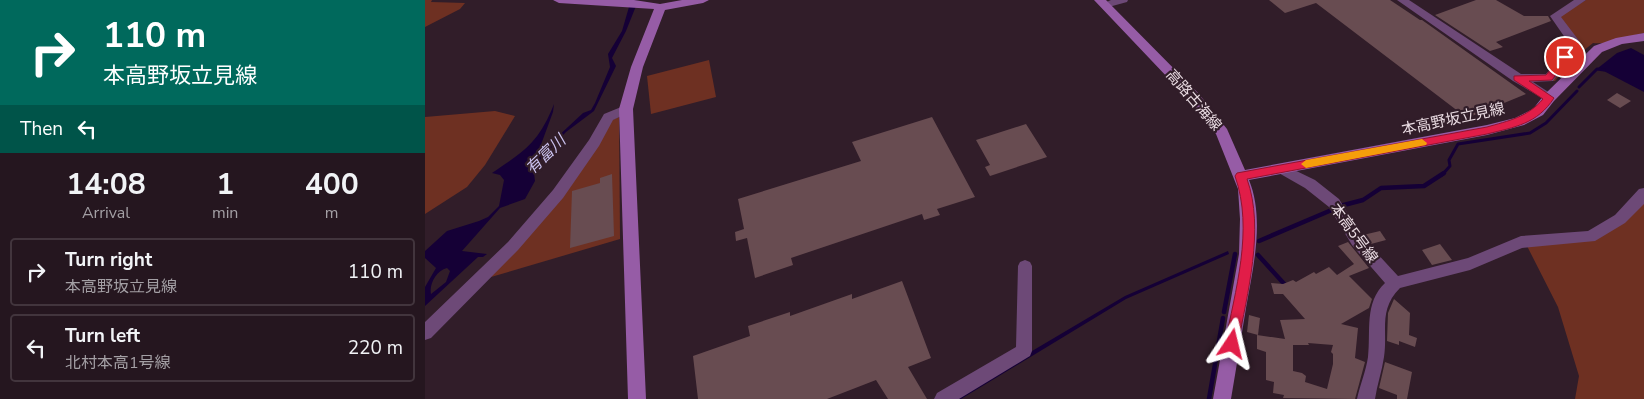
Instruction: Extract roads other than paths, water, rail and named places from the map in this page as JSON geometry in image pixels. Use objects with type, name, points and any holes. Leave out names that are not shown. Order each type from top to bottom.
[{"type":"street","points":[[559,0],[654,3],[703,0]]},
{"type":"street","points":[[1103,3],[1123,0]]},
{"type":"street","points":[[1402,0],[1549,98]]},
{"type":"street","points":[[1517,78],[1549,78],[1574,46],[1574,42],[1555,16],[1581,0]]},
{"type":"street","points":[[637,399],[626,109],[654,3]]},
{"type":"street","name":"高路古海線","points":[[1103,3],[1193,96],[1222,132],[1245,189],[1248,219],[1247,254],[1222,399]]},
{"type":"street","name":"本高野坂立見線","points":[[1241,176],[1511,124],[1538,112],[1549,98],[1598,49],[1621,41],[1644,37]]},
{"type":"street","points":[[425,334],[501,258],[558,194],[594,143],[608,117],[626,109]]},
{"type":"street","name":"本高5号線","points":[[1282,169],[1317,188],[1334,203],[1362,248],[1395,283]]},
{"type":"street","points":[[1365,399],[1376,357],[1379,302],[1384,292],[1395,283],[1432,272],[1470,264],[1521,242],[1590,237],[1629,213],[1644,193]]},
{"type":"street","points":[[943,399],[1024,351],[1025,266]]},
{"type":"water","name":"有富川","points":[[631,0],[638,1],[626,31],[612,58],[616,66],[594,111],[566,132],[537,163],[534,173],[535,181],[525,199],[500,208],[462,251],[487,254],[483,257],[478,257],[425,306],[425,287],[436,268],[425,258],[425,251],[447,231],[488,217],[499,206],[504,180],[500,175],[492,173],[522,152],[530,144],[543,128],[554,104],[553,112],[539,150],[540,153],[583,113],[591,110],[610,67],[608,54],[622,31]],"holes":[[[447,268],[450,271],[446,282],[431,294],[434,278]]]},
{"type":"water","points":[[1631,48],[1644,55],[1644,92],[1598,68],[1617,53]]},
{"type":"water","points":[[1228,251],[1229,254],[1126,299],[961,399],[951,399],[1125,296]]},
{"type":"waterway","points":[[1579,87],[1597,69],[1604,70]]},
{"type":"waterway","points":[[1443,173],[1450,166],[1449,160],[1458,144],[1530,133],[1546,123],[1577,91]]},
{"type":"waterway","points":[[1340,206],[1363,200],[1381,188],[1424,186],[1443,173]]},
{"type":"waterway","points":[[1259,241],[1334,209]]},
{"type":"waterway","points":[[1224,312],[1235,254]]},
{"type":"waterway","points":[[1258,255],[1287,287]]},
{"type":"waterway","points":[[1209,399],[1223,318]]}]
